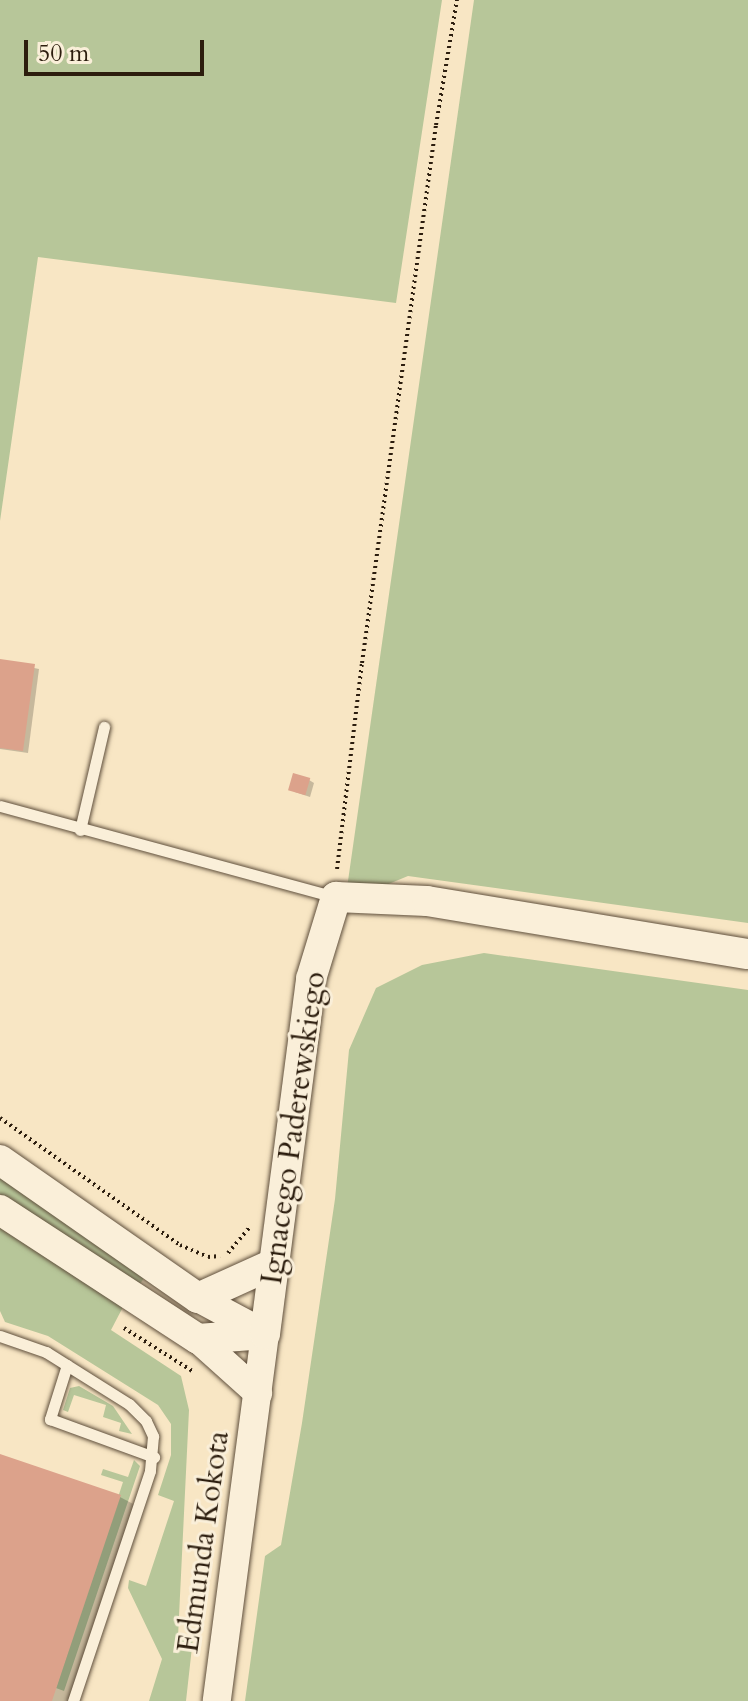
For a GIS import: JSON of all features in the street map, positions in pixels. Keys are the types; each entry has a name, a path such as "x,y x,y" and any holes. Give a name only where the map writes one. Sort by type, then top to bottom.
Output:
{"main road":[{"path":"336,897 427,901 748,954"},
{"name":"Ignacego Paderewskiego","path":"265,1334 311,979 336,897"},
{"path":"0,1160 198,1298 275,1263"},
{"path":"0,1210 198,1339 265,1334"}],"street":[{"path":"198,1298 265,1334"},
{"name":"Ignacego Paderewskiego","path":"258,1393 265,1334"},
{"path":"198,1339 258,1393"},
{"name":"Edmunda Kokota","path":"217,1701 258,1393"}],"lane":[{"path":"80,830 104,727"},
{"path":"0,806 336,897"},
{"path":"0,1336 46,1352 67,1365 140,1413 153,1436 154,1457 73,1701"},
{"path":"67,1365 50,1419 154,1457"}],"path":[{"path":"336,897 362,663 436,125 457,0"},
{"path":"0,1118 180,1245 208,1257 217,1258 239,1244 252,1220"},
{"path":"124,1328 200,1377"}],"green space":[{"path":"0,0 442,0 396,303 38,257 0,521"},
{"path":"474,0 748,0 748,923 408,876 345,902"},
{"path":"484,953 748,990 748,1701 245,1701 265,1556 281,1545 302,1423 335,1199 349,1050 376,988 422,965"},
{"path":"0,1176 144,1278 140,1284 0,1194"},
{"path":"0,1228 123,1307 111,1330 181,1376 189,1410 178,1637 193,1638 186,1701 149,1701 162,1659 128,1588 129,1580 146,1586 174,1501 158,1495 171,1455 171,1424 158,1405 48,1336 5,1322 0,1311"},
{"path":"79,1386 113,1406 132,1434 119,1431 121,1423 103,1417 106,1405 74,1395 68,1412 63,1410 70,1388"},
{"path":"134,1460 140,1466 64,1691 56,1688 123,1482 101,1475 103,1469 128,1477"}],"building":[{"path":"0,659 35,664 23,751 0,748"},
{"path":"293,773 310,778 305,795 288,790"},
{"path":"0,1454 121,1495 52,1701 0,1701"}]}
